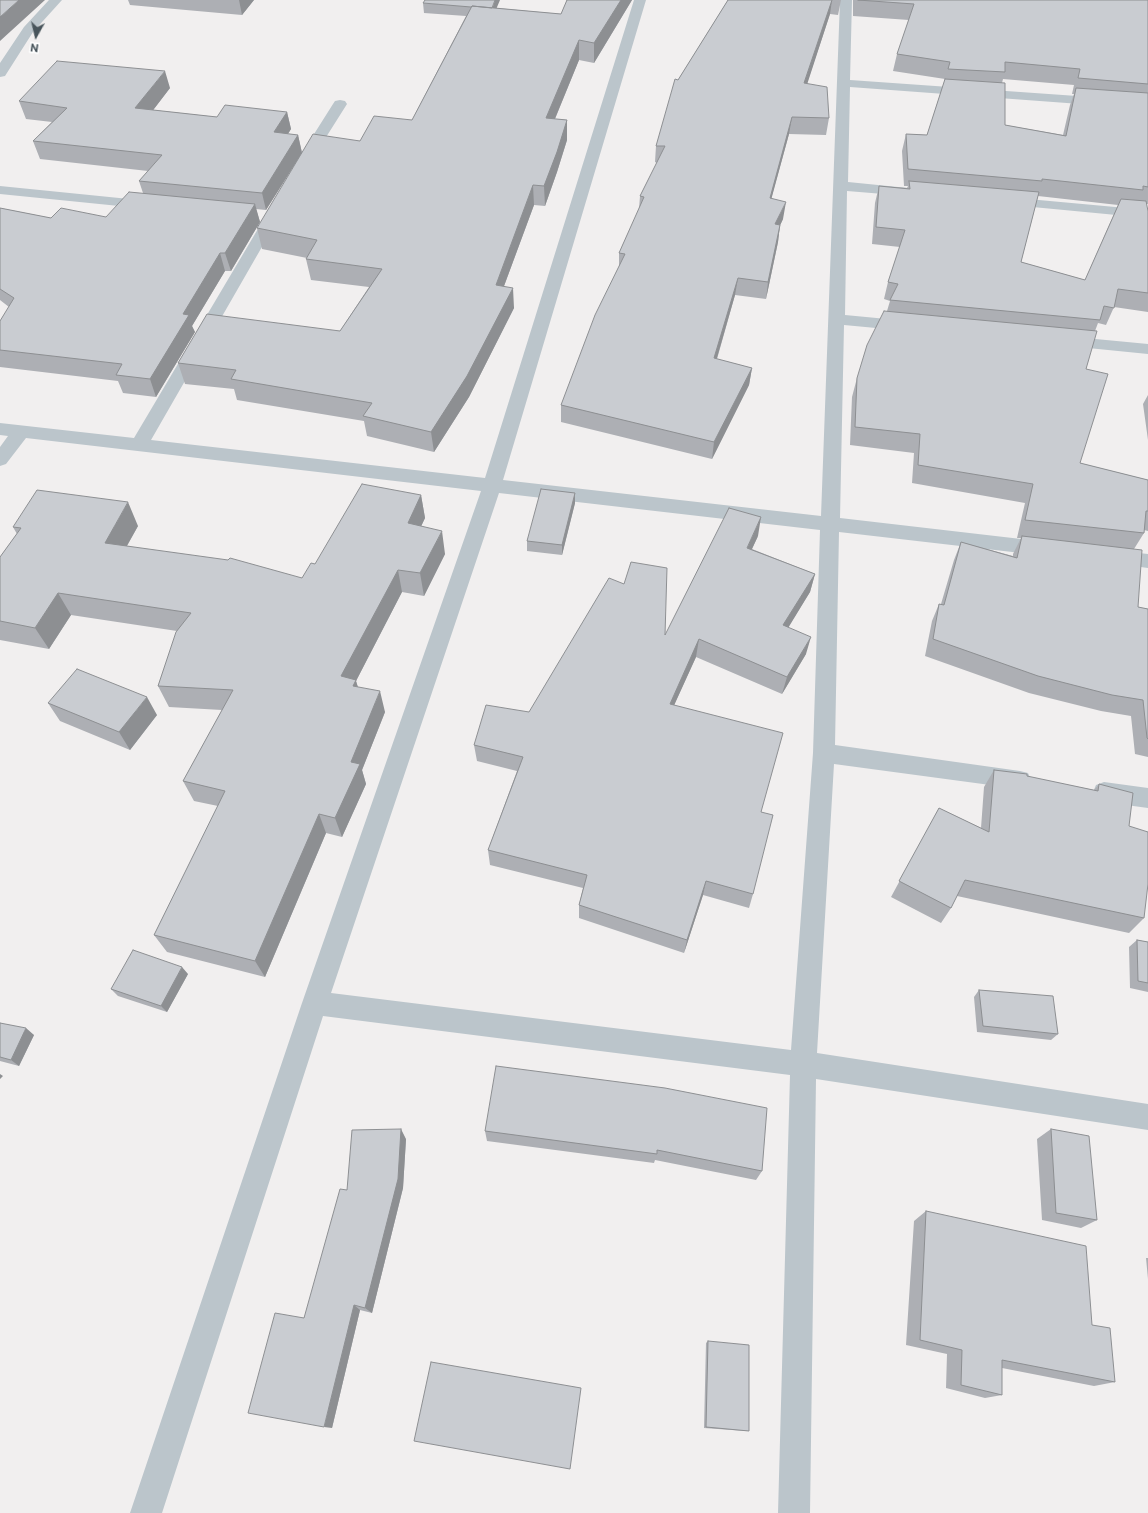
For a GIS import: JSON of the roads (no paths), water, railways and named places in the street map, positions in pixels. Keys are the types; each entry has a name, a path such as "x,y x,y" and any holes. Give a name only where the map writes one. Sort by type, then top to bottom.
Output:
{"street":[{"path":"0,73 28,30 56,0"},
{"path":"146,1513 316,1003 492,485 640,0"},
{"path":"794,1513 803,1064 824,753 846,0"},
{"path":"843,83 1148,105"},
{"path":"298,171 340,104"},
{"path":"840,186 919,193"},
{"path":"0,190 163,206"},
{"path":"139,445 264,216 283,197"},
{"path":"990,200 1148,214"},
{"path":"836,319 922,327"},
{"path":"1046,339 1148,349"},
{"path":"0,429 1063,551"},
{"path":"0,460 21,432"},
{"path":"1094,554 1148,561"},
{"path":"824,753 1038,783"},
{"path":"1085,789 1148,798"},
{"path":"316,1003 803,1064 1148,1117"}]}
